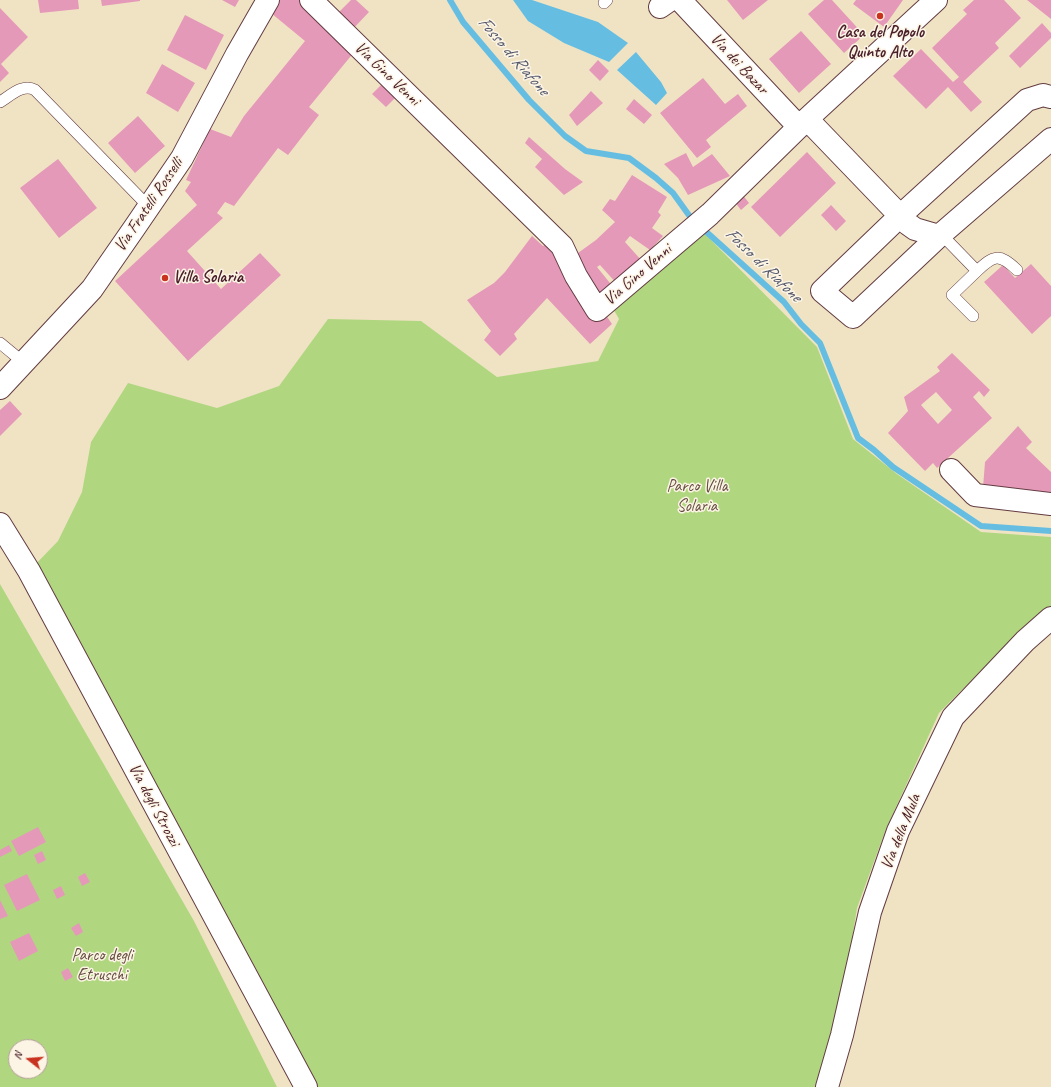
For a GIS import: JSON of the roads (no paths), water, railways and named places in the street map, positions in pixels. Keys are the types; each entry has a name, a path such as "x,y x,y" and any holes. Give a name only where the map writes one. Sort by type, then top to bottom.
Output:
{"street":[{"name":"Via Fratelli Rosselli","path":"0,388 92,288 182,158 237,54 268,0"},
{"name":"Via Gino Venni","path":"312,0 562,246 576,276 597,310 710,214 803,123 936,0"},
{"name":"Via dei Bazar","path":"668,2 803,123 915,229 940,235"},
{"path":"1051,97 1043,95 1027,100 900,216 822,290 853,317 940,235 1051,139"},
{"path":"950,470 975,495 1051,504"},
{"name":"Via degli Strozzi","path":"0,524 32,578 306,1087"},
{"name":"Via della Mula","path":"827,1087 842,1035 870,912 898,831 952,717 1025,641 1051,618"}],"lane":[{"path":"0,102 22,88 30,87 35,90 148,206"},
{"path":"940,235 977,271"},
{"path":"973,316 952,295 988,260 994,258 1007,260 1017,270"},
{"path":"0,343 23,362"}],"water":[{"path":"513,0 532,0 598,22 628,43 609,62 564,43 528,21"},
{"path":"636,52 661,82 667,93 656,105 617,70"}],"waterway":[{"name":"Fosso di Riafone","path":"450,0 463,22 529,100 565,136 586,151 629,158 656,178 673,193 691,218 784,302 801,324 820,343 858,438 893,467 981,526 1051,531"}],"place":[{"name":"Casa del Popolo Quinto Alto","path":"880,16"},
{"name":"Villa Solaria","path":"165,278"}],"park label":[{"name":"Parco Villa Solaria","path":"697,497"},
{"name":"Parco degli Etruschi","path":"102,966"}]}
